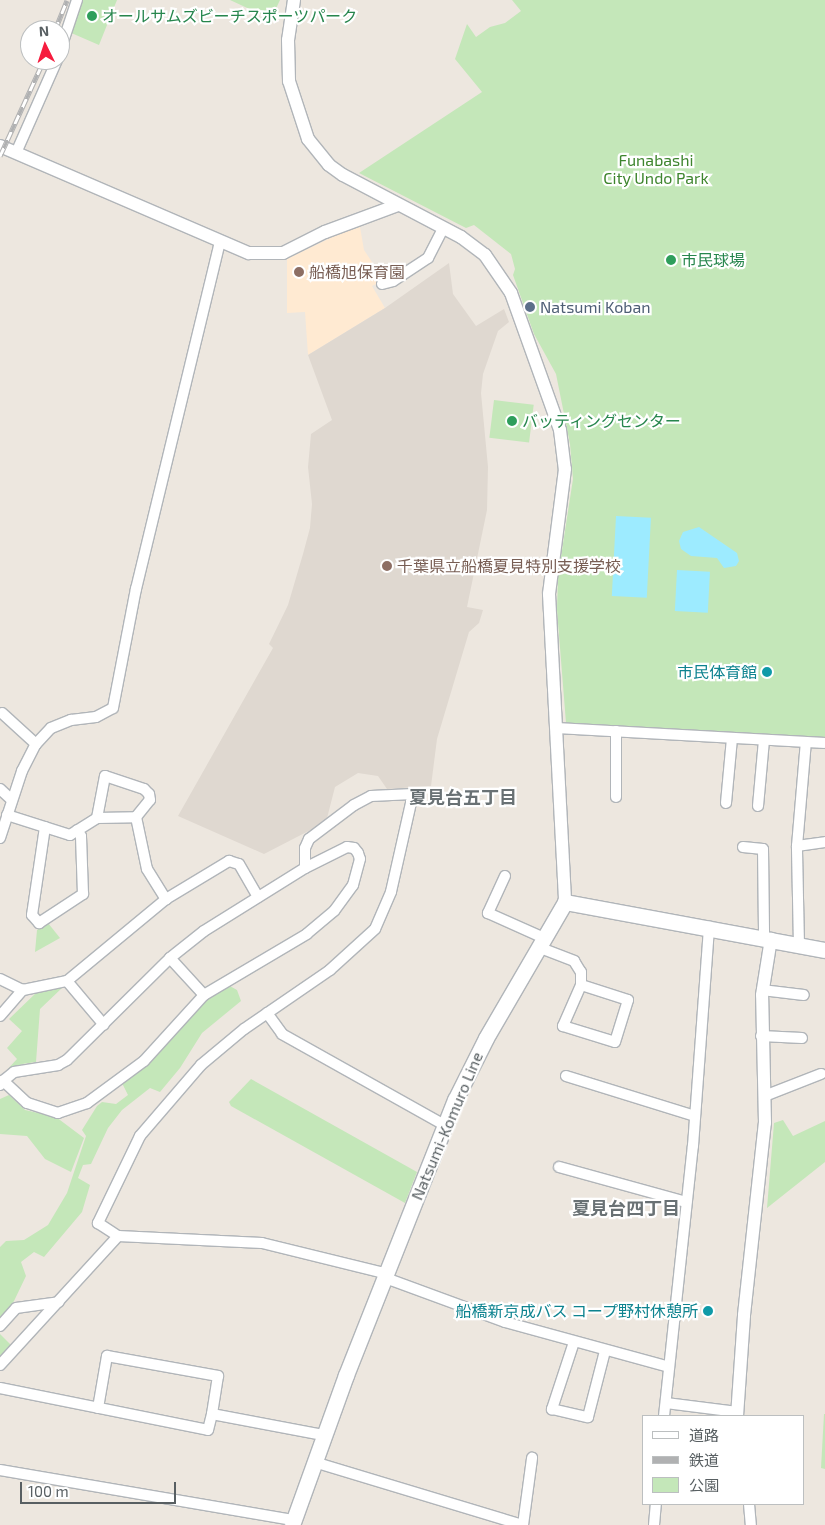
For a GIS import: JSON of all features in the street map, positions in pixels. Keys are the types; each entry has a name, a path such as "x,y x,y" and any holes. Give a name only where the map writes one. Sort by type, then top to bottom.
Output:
{"main road":[{"path":"565,902 709,927 825,950"},
{"name":"Natsumi-Komuro Line","path":"293,1523 323,1435 444,1125 472,1064 565,902"}],"street":[{"path":"70,23 78,0"},
{"path":"294,0 288,40 289,81 308,139 329,165 398,205 444,228 486,255 499,272 522,322 560,430 565,469 549,594 565,902"},
{"path":"16,153 53,70"},
{"path":"0,146 249,254 283,253 325,232 398,205"},
{"path":"382,284 393,281 428,258 444,228"},
{"path":"0,838 22,770 36,744 51,728 71,720 96,716 113,708 136,589 220,241"},
{"path":"2,713 36,744"},
{"path":"557,728 616,730 825,744"},
{"path":"616,730 616,797"},
{"path":"726,803 732,738"},
{"path":"758,806 764,740"},
{"path":"799,945 797,846 806,742"},
{"path":"7,815 70,835 97,818 136,817 150,800 149,794 144,789 105,776 97,818"},
{"path":"0,789 12,800"},
{"path":"305,868 305,848 309,839 354,805 371,796 413,794 392,892 375,929 330,970 222,1045 140,1136 98,1223 118,1236 262,1243 385,1276 505,1322 669,1368"},
{"path":"136,817 147,869 166,899"},
{"path":"45,827 32,915 39,923 83,894 81,836 77,830"},
{"path":"797,846 825,842"},
{"path":"347,846 354,848 360,859 353,885 343,902 320,924 204,995 144,1061 106,1091 69,1111 58,1113 27,1103 2,1083 14,1072 58,1065 68,1060 170,958 204,931 305,868 347,846"},
{"path":"666,1403 737,1414 767,1095 762,1036 762,990 768,938 763,849 744,847"},
{"path":"0,1016 23,990 67,981 166,899 229,861 239,864 258,896"},
{"path":"505,876 488,913 574,962 581,972 581,985 563,1026 615,1042 628,1000 581,985"},
{"path":"664,1415 695,1116 709,927"},
{"path":"170,958 204,995"},
{"path":"0,979 23,990"},
{"path":"67,981 104,1024"},
{"path":"762,990 804,995"},
{"path":"268,1013 282,1034 444,1125"},
{"path":"762,1036 802,1038"},
{"path":"767,1095 821,1074"},
{"path":"566,1076 695,1116"},
{"path":"559,1167 686,1202"},
{"path":"0,1365 118,1236"},
{"path":"0,1326 16,1308 59,1302"},
{"path":"574,1342 552,1410 588,1418 605,1351"},
{"path":"0,1388 98,1408 208,1430 218,1376 107,1356 98,1408"},
{"path":"212,1414 323,1435"},
{"path":"314,1462 523,1525 532,1458"},
{"path":"0,1470 293,1523"},
{"path":"654,1525 656,1505"},
{"path":"749,1505 751,1525"}],"shaded area":[{"path":"360,227 364,250 384,280 372,286 385,308 308,355 305,312 287,313 287,259 341,233"},
{"name":"千葉県立船橋夏見特別支援学校","path":"449,263 453,294 476,326 504,309 509,322 498,331 483,374 481,393 488,467 487,510 467,607 483,610 479,623 469,632 437,739 431,786 387,789 378,776 358,773 335,787 326,822 264,854 178,816 273,648 269,644 288,605 303,554 310,528 312,504 308,467 311,434 332,420 308,355 385,308"}],"green space":[{"name":"オールサムズビーチスポーツパーク","path":"79,0 117,0 99,45 70,32"},
{"path":"230,0 280,0 271,19"},
{"name":"Funabashi City Undo Park","path":"512,0 825,0 825,739 566,723 557,610 558,576 573,479 570,444 556,374 534,334 513,275 515,269 511,254 474,225 466,228 359,173 482,92 455,59 467,24 476,37 490,27 505,23 521,11"},
{"name":"バッティングセンター","path":"494,400 534,405 529,443 489,438"},
{"path":"48,923 60,938 35,952 37,930"},
{"path":"228,985 237,990 241,1001 202,1033 180,1068 160,1092 150,1088 122,1110 108,1128 91,1164 83,1165 78,1178 90,1185 82,1212 44,1257 34,1252 21,1262 26,1276 14,1301 0,1320 0,1247 6,1241 24,1240 48,1225 67,1193 86,1136 82,1130 97,1106 102,1102 116,1104 128,1095 122,1083 202,1000"},
{"path":"63,987 40,1009 36,1062 22,1064 4,1073 17,1059 7,1048 22,1031 9,1019 37,992"},
{"path":"251,1079 417,1172 405,1203 231,1106 229,1102"},
{"path":"9,1095 25,1110 56,1117 84,1138 71,1172 45,1159 27,1136 0,1134 0,1099"},
{"path":"783,1120 793,1136 825,1121 825,1162 767,1208 774,1123"},
{"path":"0,1334 12,1346 0,1358"},
{"path":"825,1414 825,1469 821,1468"}],"water":[{"path":"616,516 651,518 647,598 612,596"},
{"path":"699,527 737,553 739,561 736,566 724,568 717,558 691,556 681,549 679,541 683,532"},
{"path":"677,570 710,572 708,613 675,611"}],"railway":[{"path":"59,20 67,0"},
{"path":"0,156 39,70"}],"place":[{"name":"オールサムズビーチスポーツパーク","path":"92,16"},
{"name":"市民球場","path":"671,260"},
{"name":"船橋旭保育園","path":"299,272"},
{"name":"Natsumi Koban","path":"530,307"},
{"name":"バッティングセンター","path":"512,421"},
{"name":"千葉県立船橋夏見特別支援学校","path":"387,566"},
{"name":"市民体育館","path":"767,672"},
{"name":"船橋新京成バス コープ野村休憩所","path":"708,1311"}],"district":[{"name":"夏見台五丁目","path":"463,797"},
{"name":"夏見台四丁目","path":"626,1208"}]}
